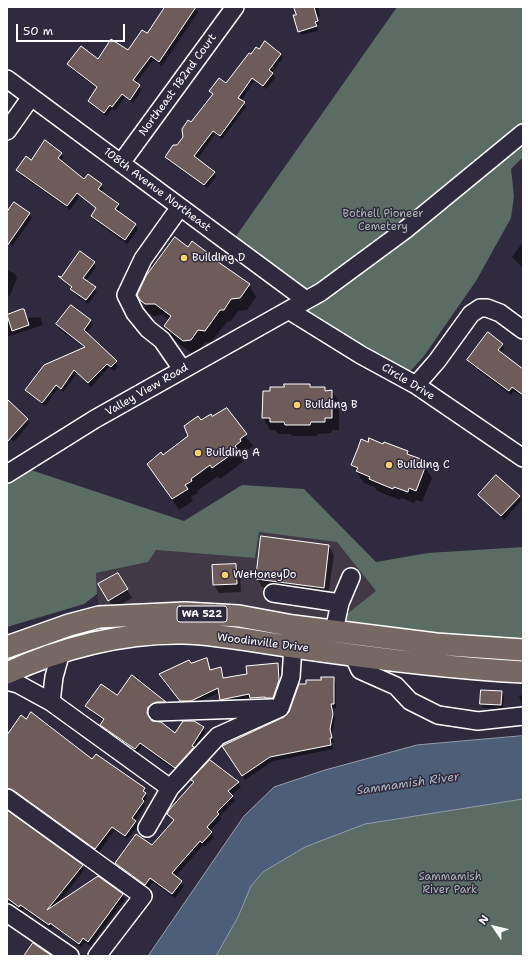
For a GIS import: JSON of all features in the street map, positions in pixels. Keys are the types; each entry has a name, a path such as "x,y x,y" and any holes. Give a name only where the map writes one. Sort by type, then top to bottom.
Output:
{"main road":[{"name":"Woodinville Drive","path":"11,644 69,624 99,617 164,613 239,616 334,631 436,644 523,650"},
{"name":"Woodinville Drive","path":"7,673 61,652 96,642 122,638 183,633 397,661 523,672"}],"street":[{"name":"Northeast 182nd Court","path":"121,163 235,7"},
{"name":"108th Avenue Northeast","path":"7,79 306,300"},
{"path":"7,131 31,97"},
{"name":"Valley View Road","path":"7,474 96,419 290,311 321,292 405,230 523,133"},
{"path":"180,207 143,259 126,295 135,313 148,329 162,340 182,370"},
{"path":"416,385 471,314 480,308 487,308 500,313 523,330"},
{"name":"Circle Drive","path":"290,311 361,355 416,385 523,458"},
{"path":"334,631 340,602 351,577"},
{"path":"273,593 340,602"},
{"path":"147,828 170,788 218,736 280,708 291,677 293,647"},
{"path":"51,702 61,652"},
{"path":"353,655 360,670 396,686 410,701 438,715 478,721 523,716"},
{"path":"7,681 18,684 51,702 170,788"},
{"path":"157,712 280,708"},
{"path":"7,798 143,896 97,956"},
{"path":"10,920 70,956"}],"shaded area":[{"path":"259,532 337,542 377,592 327,630 99,617 96,573 148,562 156,550 255,558"}],"green space":[{"name":"Bothell Pioneer Cemetery","path":"397,7 523,7 523,157 511,169 514,196 511,218 476,281 424,356 404,378 310,323 306,300 234,239"},
{"path":"19,466 184,521 242,485 304,489 376,562 428,553 523,547 523,650 327,630 376,591 337,542 259,532 255,558 156,550 148,562 96,573 97,594 84,604 7,627 7,475"},
{"name":"Sammamish River Park","path":"523,799 523,956 216,956 238,917 251,886 263,872 305,847 365,824"}],"water":[{"name":"Sammamish River","path":"523,736 523,799 365,824 305,847 263,872 251,886 238,917 216,956 148,956 244,816 274,787 325,770 417,745"}],"building":[{"path":"165,7 196,7 159,62 151,56 133,80 140,85 130,100 122,94 112,107 110,105 104,113 88,101 97,87 67,64 81,46 98,59 111,39 128,50 142,30 147,33"},
{"path":"294,7 314,7 318,21 315,22 317,26 298,32 293,15 296,15"},
{"path":"265,41 281,54 269,70 273,73 263,86 252,78 238,98 245,102 220,136 213,131 194,156 215,172 204,185 165,157 173,145 177,145 183,137 182,129 188,120 191,122 213,94 209,91 219,78 226,83 249,53 251,54 256,47 259,49"},
{"path":"45,140 62,153 58,158 84,179 88,174 102,184 98,189 119,204 115,209 136,224 125,240 91,216 96,208 77,193 67,206 16,170 26,156 31,160"},
{"path":"14,202 30,213 7,246 7,212"},
{"path":"175,237 188,247 192,241 212,256 211,257 250,284 240,298 231,299 224,310 220,310 205,331 198,330 191,340 183,341 164,326 171,316 155,304 145,304 137,295 146,276"},
{"path":"80,251 95,262 83,278 96,287 86,300 70,289 72,287 58,276 61,277"},
{"path":"71,305 91,320 84,330 117,361 111,367 107,364 88,383 74,370 61,389 56,385 42,403 25,390 44,365 85,347 56,324"},
{"path":"24,309 29,325 12,331 7,315"},
{"path":"488,332 503,344 498,350 523,369 523,395 512,387 509,391 467,360"},
{"name":"Building B","path":"284,384 310,384 310,387 325,387 325,391 332,390 332,418 325,418 325,422 311,422 310,425 285,425 284,422 270,422 270,418 262,418 263,391 270,391 270,387 284,387"},
{"path":"7,399 28,419 7,442"},
{"name":"Building A","path":"227,408 247,434 240,439 241,441 235,446 237,449 229,456 212,468 210,465 191,479 192,481 185,485 188,489 172,499 147,464 161,452 163,455 188,436 184,426 198,416 201,420 211,414 212,416"},
{"name":"Building C","path":"369,438 383,444 384,442 408,451 407,454 421,459 419,463 426,465 416,491 409,488 408,492 394,487 393,489 369,479 370,477 356,471 358,468 351,465 361,439 368,442"},
{"path":"496,475 520,496 501,516 478,495"},
{"path":"261,536 329,545 324,588 256,579"},
{"name":"WeHoneyDo","path":"236,564 237,584 213,585 212,565"},
{"path":"118,573 128,589 108,601 98,584"},
{"path":"207,658 210,670 221,667 223,678 247,674 246,666 278,663 279,680 273,698 250,698 249,694 220,700 218,688 191,701 180,701 159,674 189,660 191,663"},
{"path":"132,675 166,702 156,702 148,707 147,713 152,721 161,722 175,733 183,721 194,721 204,727 192,746 194,747 175,768 140,743 135,749 126,743 100,725 104,719 85,706 101,684 117,695"},
{"path":"321,677 334,677 334,704 331,704 333,714 330,729 332,738 330,738 331,745 270,757 242,776 222,746 284,717 289,712 299,684 306,684 306,680 321,680"},
{"path":"481,690 502,691 501,705 480,704"},
{"path":"31,712 92,759 96,754 145,788 143,791 146,793 142,799 144,801 132,818 136,821 125,836 112,827 95,849 13,790 7,788 7,735 21,715 26,719"},
{"path":"210,760 239,782 228,791 233,796 217,812 219,814 207,827 212,832 202,843 200,841 172,873 182,881 172,894 150,878 145,885 115,863 136,834 152,845 174,820 167,814 169,810 194,782 191,780"},
{"path":"7,810 83,865 47,910 98,876 123,894 88,942 83,938 79,944 50,923 49,925 22,906 20,905 19,907 7,898"},
{"path":"33,943 52,956 24,956"}],"place":[{"name":"Building D","path":"184,258"},
{"name":"Building B","path":"297,405"},
{"name":"Building A","path":"198,453"},
{"name":"Building C","path":"389,465"},
{"name":"WeHoneyDo","path":"225,575"}]}
